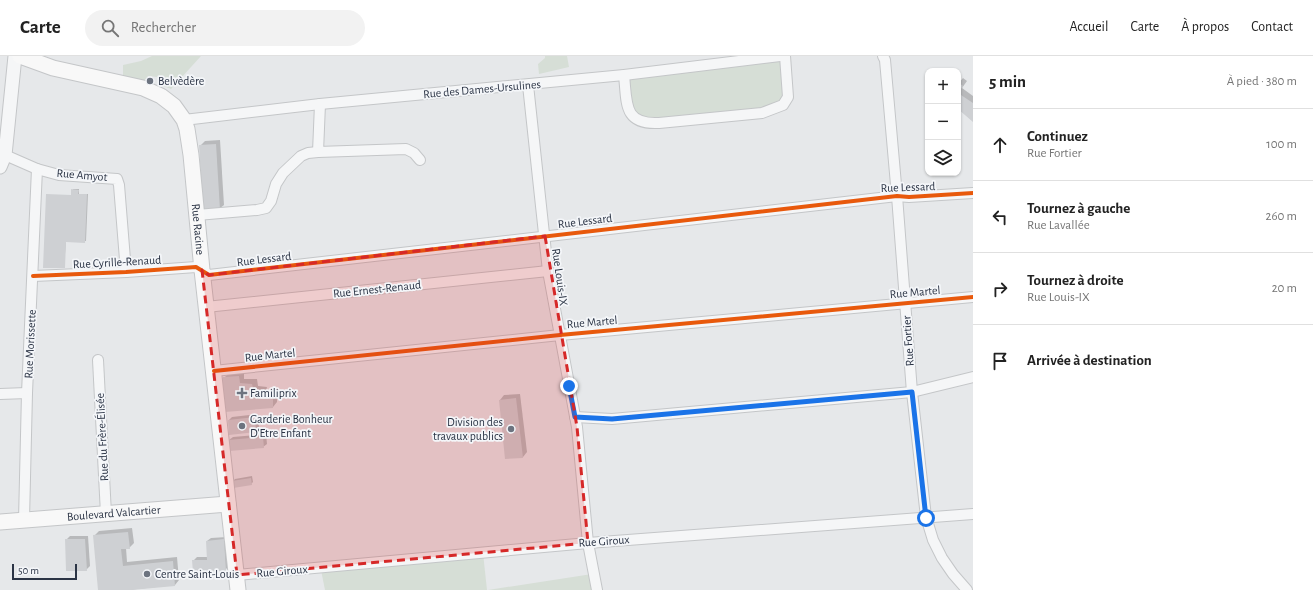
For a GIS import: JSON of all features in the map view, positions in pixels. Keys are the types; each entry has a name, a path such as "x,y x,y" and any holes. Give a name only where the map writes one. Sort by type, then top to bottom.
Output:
{"main road":[{"name":"Rue Racine","path":"20,56 53,68 143,88 161,96 174,106 184,120 191,155 202,270 237,583"},
{"name":"Boulevard Valcartier","path":"0,522 228,504"}],"street":[{"path":"0,167 5,155 15,56"},
{"name":"Rue des Dames-Ursulines","path":"184,120 320,104 624,75 780,56"},
{"path":"624,75 628,108 632,116 638,121 659,123 762,113 783,105 788,97 785,56"},
{"name":"Rue Fortier","path":"883,56 885,60 897,196 912,392 926,518 933,540 942,558 967,590"},
{"name":"Rue Louis-IX","path":"528,85 548,271 577,427 588,543 597,590"},
{"path":"318,152 320,104"},
{"path":"197,215 266,208 271,201 276,184 283,173 300,156 308,153 406,149 414,153 420,160"},
{"name":"Rue Amyot","path":"5,155 37,169 59,175 117,179 119,185 126,272"},
{"name":"Rue Morissette","path":"24,520 27,393 37,169"},
{"name":"Rue Lessard","path":"202,270 209,275 897,196 909,197 973,193"},
{"name":"Rue Cyrille-Renaud","path":"33,276 196,267 202,270"},
{"name":"Rue Ernest-Renaud","path":"206,307 548,271"},
{"name":"Rue Martel","path":"214,371 560,335 973,297"},
{"name":"Rue du Frère-Élisée","path":"98,360 106,514"},
{"path":"575,417 612,419 912,392 973,377"},
{"path":"0,394 27,393"},
{"name":"Rue Giroux","path":"237,583 588,543 973,514"}],"highlighted area":[{"path":"545,236 577,427 588,543 237,575 202,270 209,275"}],"shaded area":[{"path":"152,56 201,56 171,89 161,85 157,77 148,76 144,81 123,78 123,65 141,61"},
{"path":"545,56 567,56 569,67 539,74 538,64 545,58"},
{"path":"785,56 783,105 659,123 632,116 624,75"},
{"path":"483,553 487,590 325,590 321,570"},
{"path":"592,574 594,590 488,590"}],"building":[{"path":"961,95 973,103 973,122 961,112"},
{"path":"216,144 220,210 203,211 199,145"},
{"path":"71,189 79,190 78,194 87,194 85,243 66,242 65,268 43,268 46,194 71,195"},
{"name":"Familiprix","path":"239,376 240,383 252,384 254,391 262,391 262,395 273,395 273,408 225,412 220,382 223,377"},
{"name":"Division des travaux publics","path":"516,398 523,458 505,459 499,400"},
{"name":"Garderie Bonheur D'Etre Enfant","path":"255,417 256,432 229,435 228,420"},
{"path":"263,437 264,448 229,451 228,440"},
{"path":"251,478 252,485 233,488 232,481"},
{"path":"128,532 130,549 121,549 123,566 173,561 175,586 131,590 98,590 93,535"},
{"path":"65,539 85,539 87,571 66,571"},
{"path":"224,539 226,571 193,572 192,560 207,560 206,541"}],"cycle path":[{"path":"33,276 196,267 209,275 897,196 909,197 973,193"},
{"path":"214,371 560,335 973,297"}],"place":[{"name":"Belvèdère","path":"150,81"},
{"name":"Familiprix","path":"242,393"},
{"name":"Garderie Bonheur D'Etre Enfant","path":"242,426"},
{"name":"Division des travaux publics","path":"511,429"},
{"name":"Centre Saint-Louis","path":"147,574"}],"route":[{"path":"569,386 575,417 612,419 912,392 926,518"}]}
